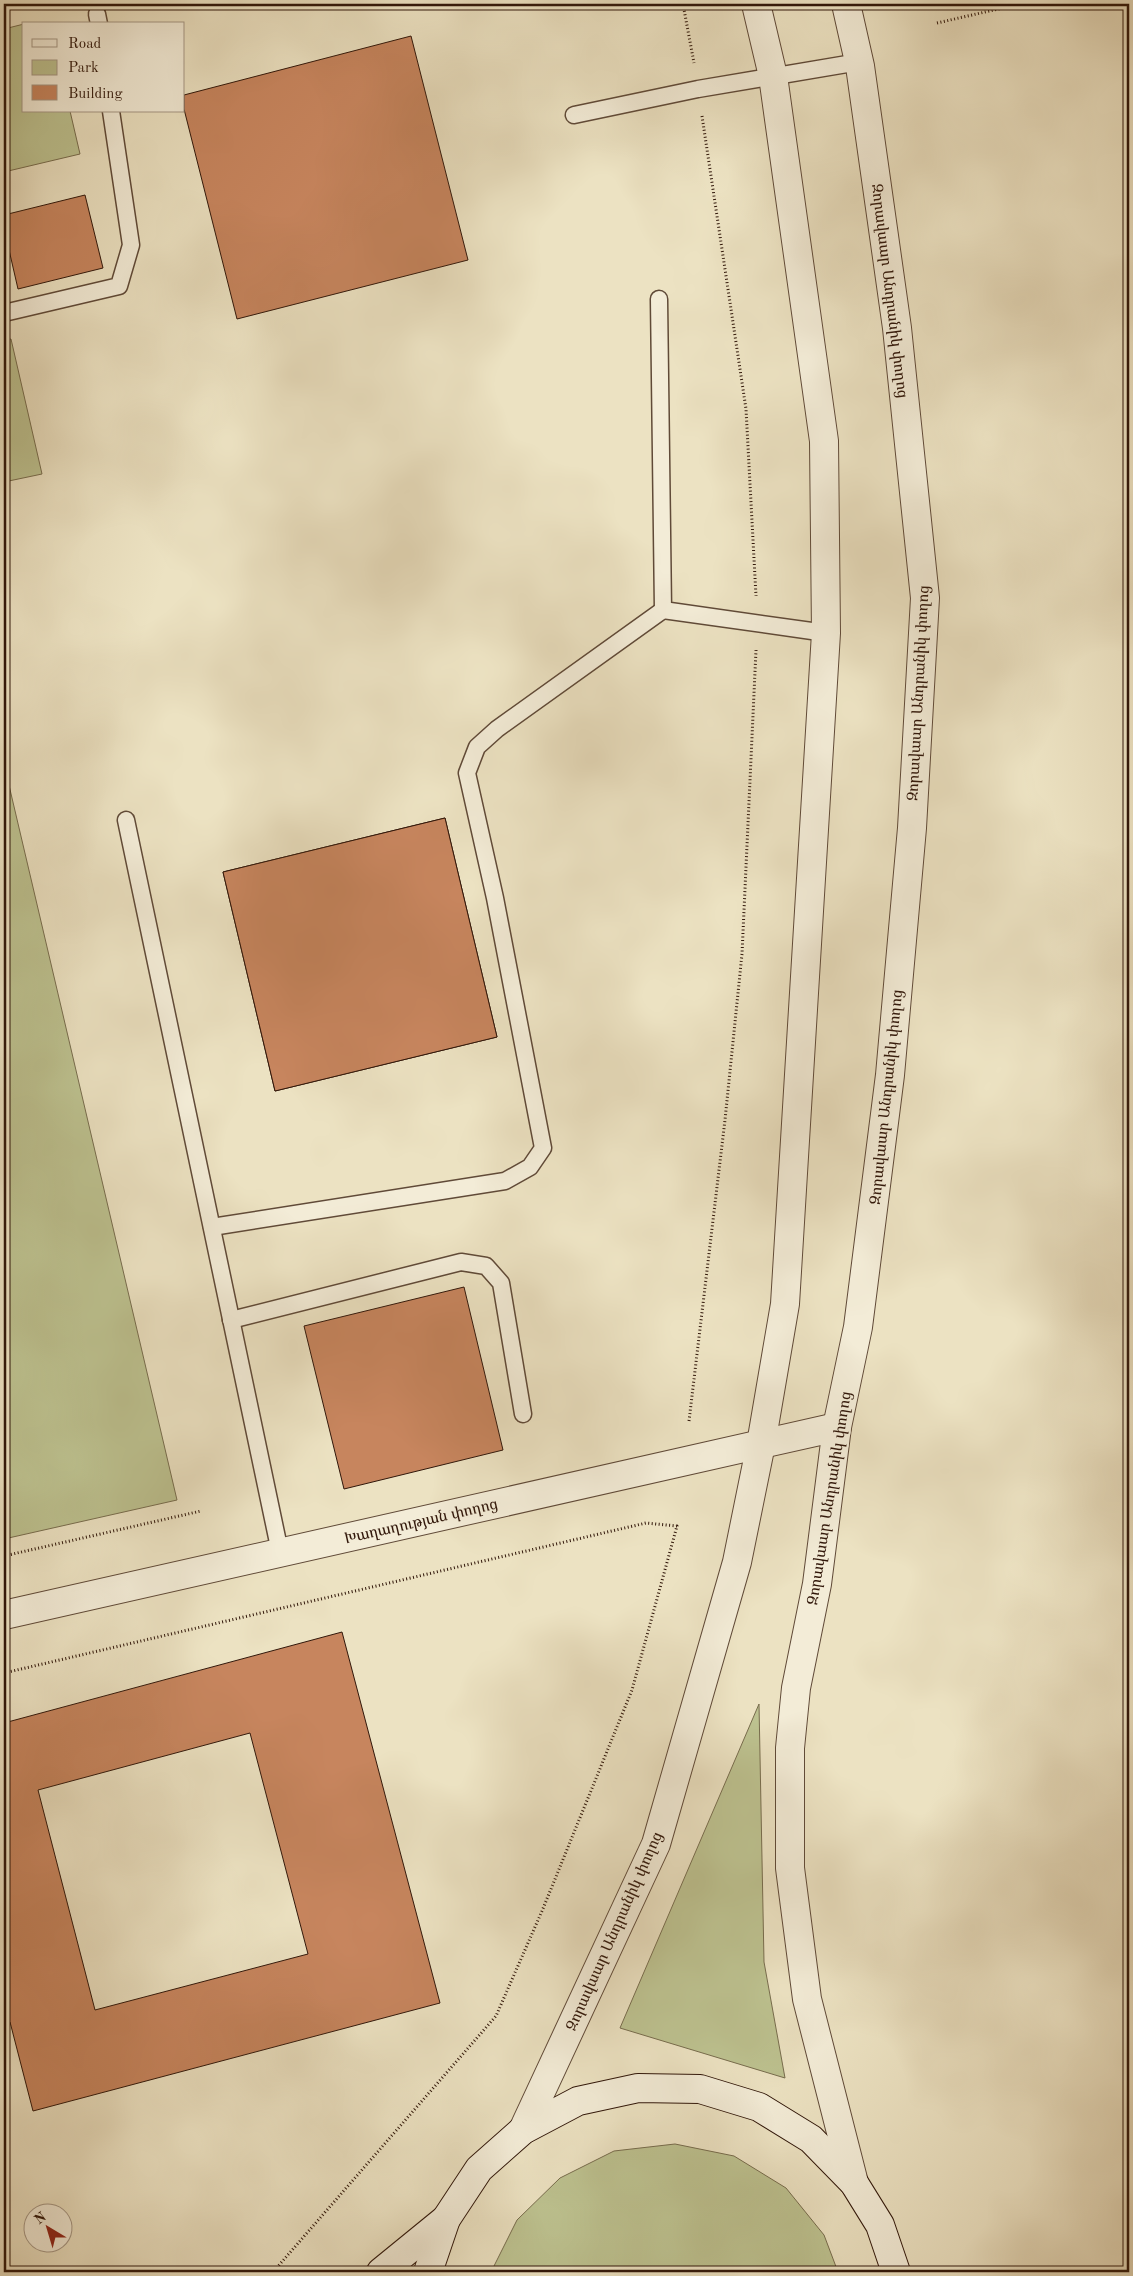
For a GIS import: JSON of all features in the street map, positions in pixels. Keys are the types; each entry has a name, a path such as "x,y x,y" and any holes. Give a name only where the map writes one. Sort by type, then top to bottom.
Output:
{"street":[{"name":"Զորավաար Անդրանիկ փողոց","path":"523,2130 656,1844 737,1562 761,1444 784,1304 826,633 824,441 773,76 756,4"},
{"name":"Զորավաար Անդրանիկ փողոց","path":"846,4 859,62 897,328 925,598 912,828 890,1076 858,1328 837,1427 817,1584 796,1688 790,1748 790,1868 807,1998 854,2182"},
{"name":"Խաղաղության փողոց","path":"4,1615 212,1570 280,1552 837,1427"},
{"path":"428,2272 446,2218 479,2169 523,2130 578,2101 638,2088 700,2090 759,2107 811,2139 854,2182 880,2225 896,2272"},
{"path":"381,2272 446,2218"}],"lane":[{"path":"574,115 698,89 859,62"},
{"path":"4,312 120,286 131,245 112,112"},
{"path":"659,299 663,610"},
{"path":"212,1228 505,1181 530,1167 543,1148 495,898 467,773 477,747 497,729 663,610 826,633"},
{"path":"126,820 280,1552"},
{"path":"231,1320 462,1262 486,1266 500,1283 523,1414"}],"path":[{"path":"684,4 746,409 758,623 754,672 742,954 725,1120 689,1421"},
{"path":"937,23 1020,4"},
{"path":"4,1556 201,1511"},
{"path":"4,1673 646,1524 677,1526 632,1690 542,1911 496,2016 273,2272"}],"green space":[{"path":"22,24 22,112 70,112 80,154 4,172 4,29"},
{"path":"11,339 42,474 4,482 4,340"},
{"path":"4,764 177,1500 4,1539"},
{"path":"759,1704 764,1962 785,2078 620,2028"},
{"path":"675,2144 734,2156 786,2188 824,2235 838,2272 491,2272 517,2220 560,2178 614,2151"}],"building":[{"path":"411,36 468,260 237,319 185,112 185,95"},
{"path":"85,195 103,268 18,289 4,228 4,215"},
{"path":"445,818 497,1037 275,1091 223,872","holes":["409,879 439,1001 326,1029 296,907"]},
{"path":"445,818 497,1037 275,1091 223,872"},
{"path":"464,1287 503,1450 344,1489 304,1326"},
{"path":"342,1632 440,2003 33,2111 10,2022 4,2024 4,1723","holes":["250,1733 308,1954 95,2010 38,1790"]}]}
